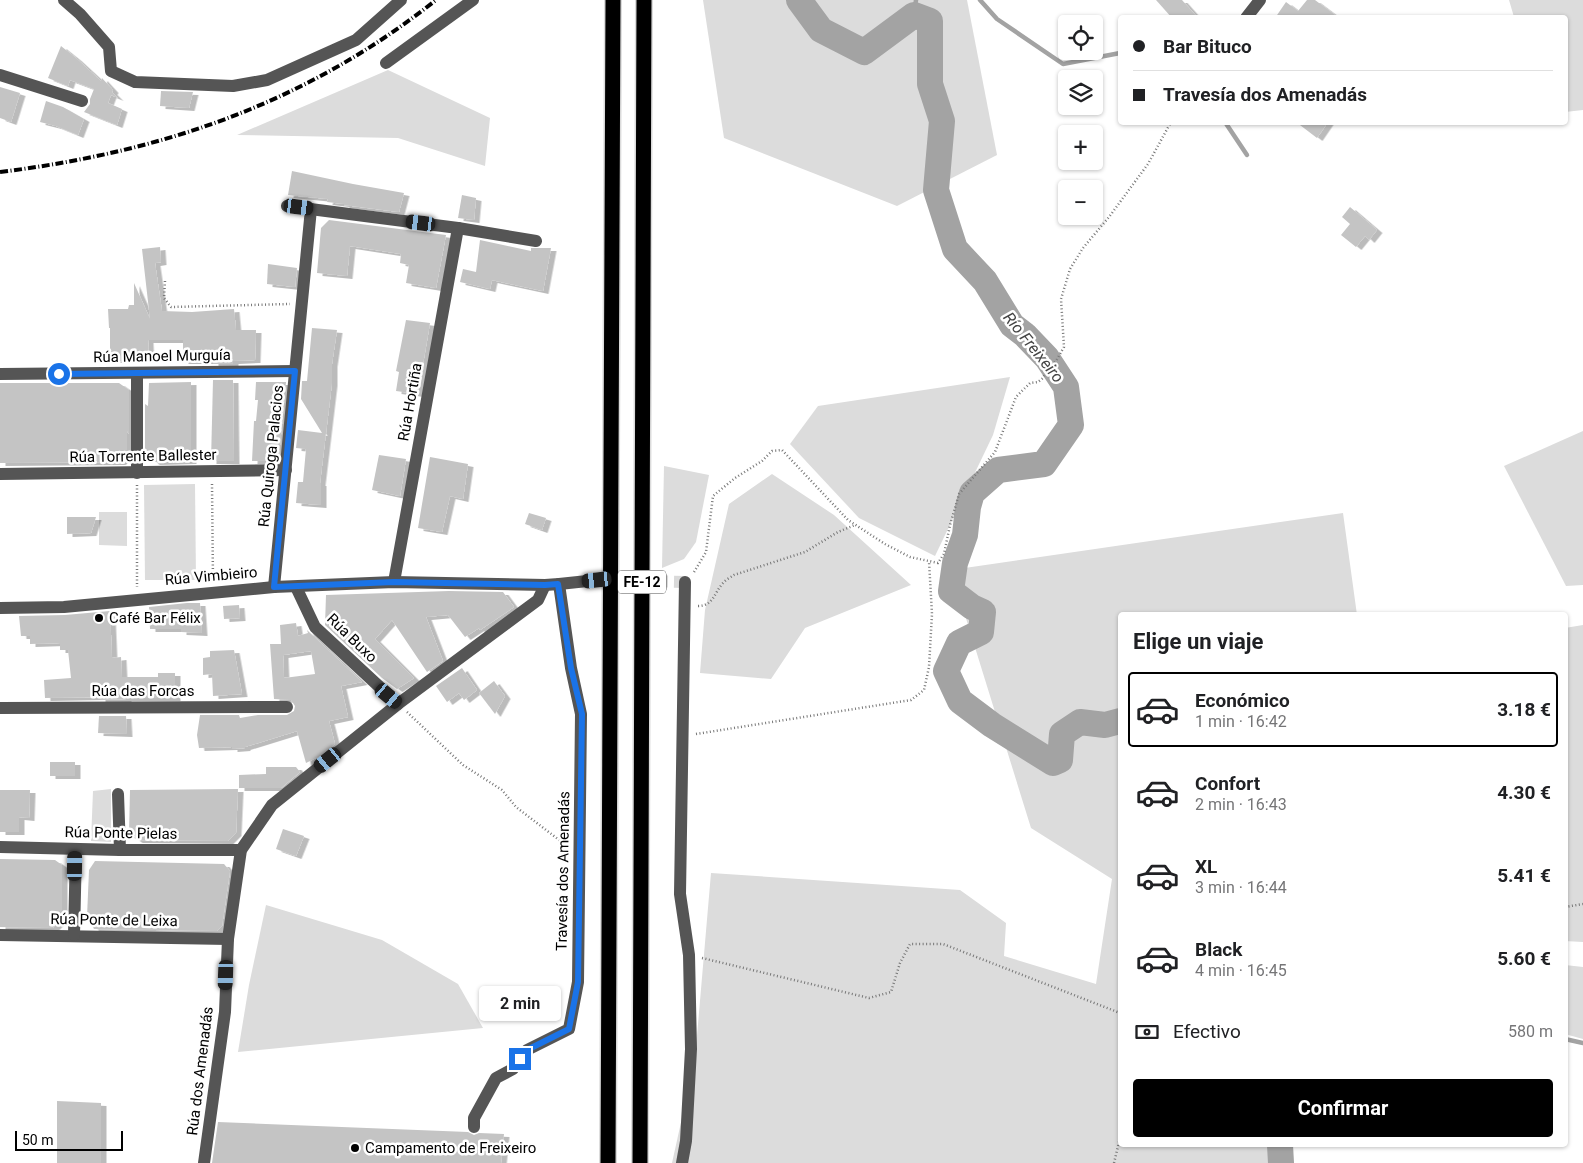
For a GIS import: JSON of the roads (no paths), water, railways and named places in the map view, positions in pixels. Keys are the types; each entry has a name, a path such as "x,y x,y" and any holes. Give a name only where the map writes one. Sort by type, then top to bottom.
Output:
{"highway":[{"name":"FE-12","path":"608,1163 613,0"},
{"name":"FE-12","path":"640,1163 644,0"},
{"path":"641,1059 645,1163"}],"street":[{"path":"64,0 80,14 109,48 111,71 135,82 233,86 267,80 356,40 401,0"},
{"path":"386,63 474,0"},
{"path":"1248,15 1260,0"},
{"path":"0,75 82,101"},
{"path":"287,206 458,228 536,241"},
{"name":"Rúa Quiroga Palacios","path":"274,587 311,209"},
{"name":"Rúa Hortiña","path":"394,582 458,228"},
{"name":"Rúa Manoel Murguía","path":"0,374 295,371"},
{"path":"137,373 137,473"},
{"name":"Rúa Torrente Ballester","path":"0,474 286,470"},
{"path":"545,585 597,580"},
{"name":"Rúa Vimbieiro","path":"0,608 64,607 296,586 394,582 545,585"},
{"path":"682,1163 686,1141 691,1049 689,955 680,894 685,582"},
{"name":"Travesía dos Amenadás","path":"474,1128 474,1118 496,1078 513,1068 527,1050 569,1029 578,982 582,714 571,668 558,584"},
{"name":"Rúa dos Amenadás","path":"204,1163 225,1012 228,939 241,850 272,805 398,704 538,600 545,585"},
{"name":"Rúa Buxo","path":"296,586 315,627 398,704"},
{"name":"Rúa das Forcas","path":"0,708 287,707"},
{"path":"118,794 120,850"},
{"name":"Rúa Ponte Pielas","path":"0,847 120,850 241,850"},
{"path":"74,936 76,849"},
{"name":"Rúa Ponte de Leixa","path":"0,935 228,939"}],"waterway":[{"name":"Río Freixeiro","path":"799,0 821,30 864,52 914,15 930,21 930,84 942,121 936,190 955,249 985,281 1012,325 1025,335 1047,358 1066,387 1071,425 1044,464 998,470 972,493 968,507 965,535 955,563 951,591 972,607 983,612 981,632 959,643 946,671 960,701 992,725 1053,763 1060,760 1062,734 1080,722 1105,725 1118,722"},
{"path":"914,15 916,0"},
{"path":"980,0 997,19 1063,64 1118,53"},
{"path":"1227,125 1247,155"},
{"path":"1568,1040 1583,1043"},
{"name":"Río Freixeiro","path":"1280,1147 1281,1163"}],"tunnel":[{"path":"602,580 685,582"}],"railway":[{"path":"0,172 60,163 119,151 175,136 230,117 284,94 336,68 387,36 436,0"}],"place":[{"name":"Café Bar Félix","path":"99,618"},
{"name":"Campamento de Freixeiro","path":"355,1148"}]}
